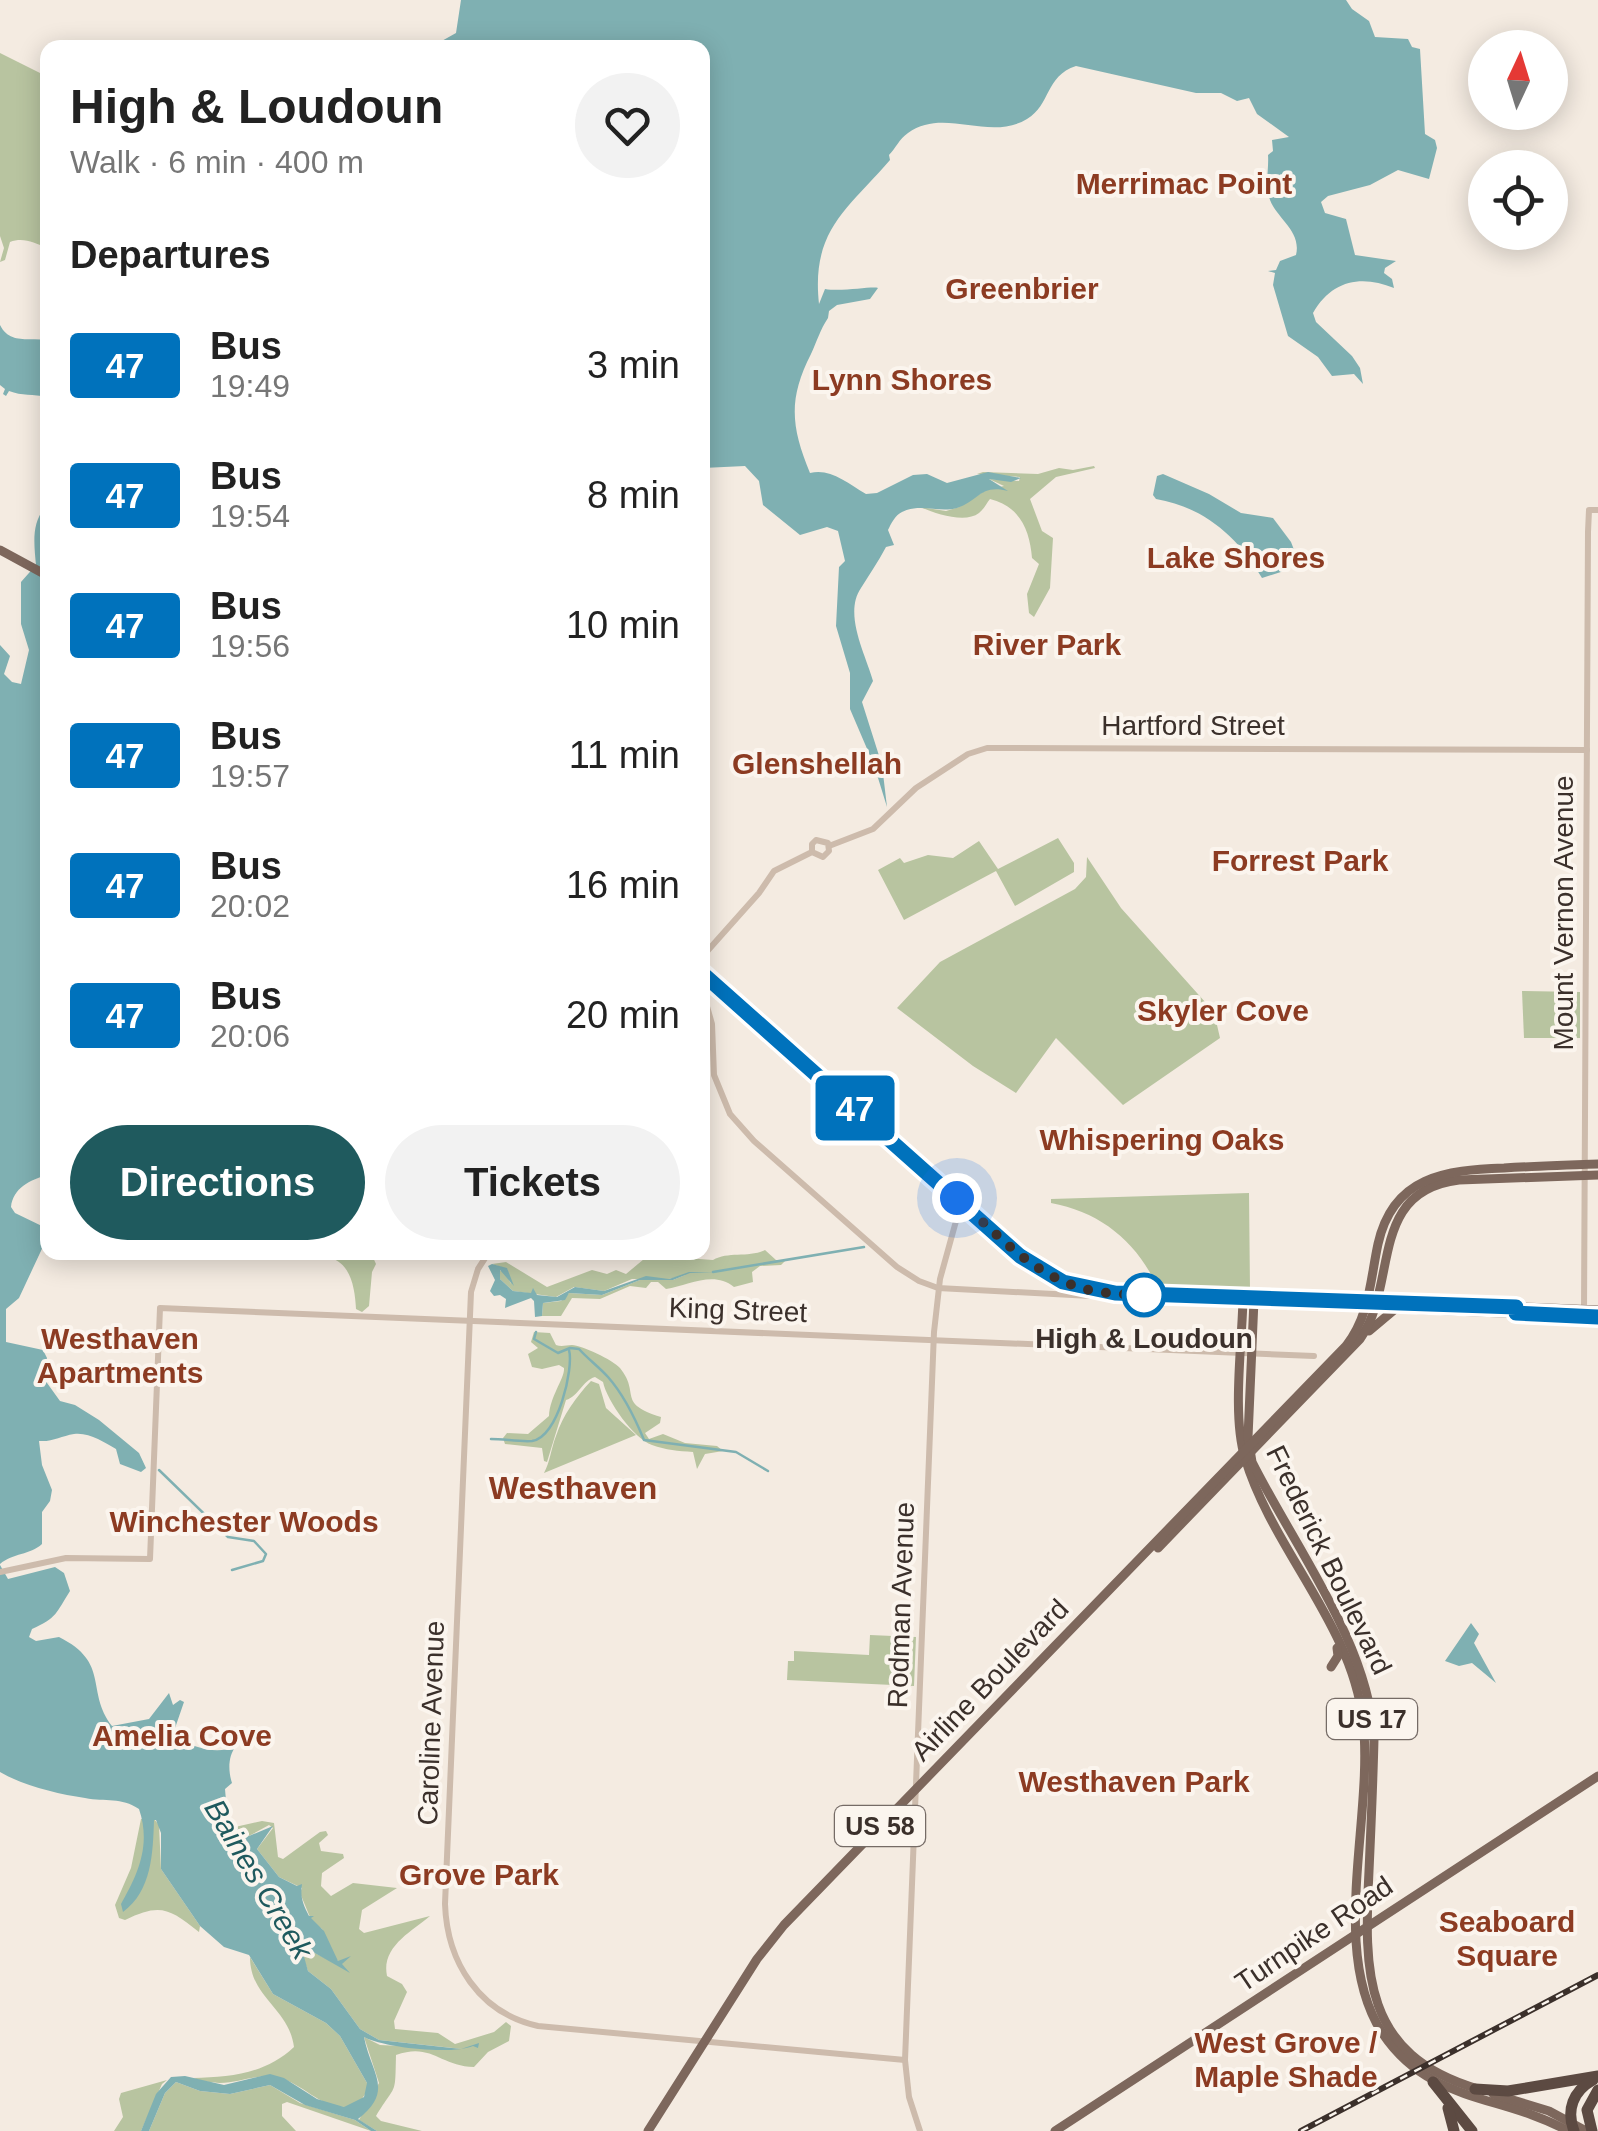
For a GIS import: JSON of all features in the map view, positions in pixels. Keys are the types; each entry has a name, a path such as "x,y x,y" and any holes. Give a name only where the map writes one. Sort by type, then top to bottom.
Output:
{"highway":[{"path":"1475,2088 1517,2090 1598,2077"},
{"path":"1571,2128 1575,2096 1598,2077"},
{"path":"1433,2082 1451,2114 1454,2131"},
{"path":"1589,2131 1586,2110 1598,2090"},
{"path":"1442,2096 1472,2131"}],"main road":[{"path":"0,552 40,574"},
{"path":"710,980 1020,1256 1063,1282 1104,1292 1249,1299 1260,1303 1598,1314"},
{"name":"US 58","path":"1377,1276 1395,1223 1411,1202 1433,1187 1467,1179 1584,1170 1598,1164"},
{"name":"US 58","path":"1584,1170 1598,1175"},
{"path":"1339,1303 1360,1295 1377,1276 1385,1294 1399,1306"},
{"name":"Airline Boulevard","path":"651,2131 775,1936 1357,1337 1372,1305 1377,1276"},
{"name":"Frederick Boulevard","path":"1249,1299 1247,1452 1346,1638 1368,1690 1374,1738 1366,1959 1372,1989 1396,2036 1431,2068 1475,2088 1535,2106 1571,2128"},
{"path":"1339,1303 1358,1319 1357,1337"},
{"path":"1357,1337 1399,1306"},
{"name":"Frederick Boulevard","path":"1247,1353 1240,1428 1247,1452 1352,1675 1364,1725 1356,1933 1359,1976 1372,2014 1400,2056 1433,2082 1464,2095 1589,2131"},
{"path":"1327,1622 1339,1652 1331,1667"},
{"name":"Turnpike Road","path":"1055,2131 1598,1776"},
{"path":"1368,1898 1371,1905 1379,1908 1410,1898"}],"street":[{"name":"Mount Vernon Avenue","path":"1584,1313 1587,750 1593,510"},
{"name":"Hartford Street","path":"710,947 774,871 812,852 824,857 829,846 873,828 916,788 968,754 987,748 1587,750"},
{"name":"Hartford Street","path":"812,852 816,840 824,840 829,846"},
{"path":"710,1017 716,1085 736,1123 897,1267 938,1288 1091,1296 1104,1292"},
{"name":"Rodman Avenue","path":"920,2131 909,2097 905,2060 934,1340 938,1288 962,1202"},
{"name":"Caroline Avenue","path":"484,1260 472,1284 445,1904 453,1951 466,1976 497,2009 520,2021 570,2031 905,2060"},
{"path":"1044,1293 1063,1282"},
{"name":"King Street","path":"3,1571 66,1558 150,1559 160,1308 1314,1356"}],"green space":[{"path":"0,53 40,73 40,246 24,240 10,242 5,260 0,262 4,248 0,236"},
{"path":"1094,466 1056,477 1030,499 1042,531 1053,538 1050,588 1034,617 1029,613 1027,594 1039,564 1032,558 1022,521 1009,507 990,499 979,513 966,518 920,507 946,511 986,490 1004,486 989,479 1019,481 1020,477 977,474 983,472 1038,474"},
{"path":"1058,838 1074,863 1074,872 1015,906 996,871 904,920 878,870 900,858 904,863 928,855 953,858 979,841 998,869"},
{"path":"1087,857 1121,908 1214,1012 1220,1038 1123,1105 1056,1038 1016,1093 973,1066 897,1008 940,962 1075,889 1086,877"},
{"path":"1522,991 1580,992 1580,1038 1524,1038"},
{"path":"1249,1193 1250,1290 1157,1286 1138,1255 1114,1231 1085,1213 1051,1203 1051,1199"},
{"path":"765,1250 776,1260 786,1260 781,1265 760,1266 752,1272 753,1282 734,1287 709,1279 666,1289 651,1282 646,1288 630,1286 600,1299 572,1298 561,1316 542,1316 543,1303 561,1301 569,1293 602,1295 640,1280 673,1280 685,1275 632,1279 604,1291 574,1287 556,1297 513,1291 500,1279 499,1270 506,1273 511,1284 507,1269 492,1264 506,1262 547,1287 592,1270 626,1274 643,1260 713,1260"},
{"path":"374,1260 369,1306 362,1312 356,1309 347,1271 337,1261"},
{"path":"534,1332 550,1333 556,1345 582,1347 620,1368 634,1402 661,1417 660,1423 645,1433 649,1439 663,1434 685,1443 717,1446 723,1451 705,1454 697,1469 693,1452 662,1448 645,1441 622,1418 603,1382 595,1377 566,1400 547,1462 542,1448 505,1444 503,1438 507,1433 528,1434 549,1416 564,1372 559,1365 532,1367 528,1354 538,1348 531,1342"},
{"path":"591,1381 599,1384 606,1408 636,1435 544,1473 562,1421"},
{"path":"870,1635 916,1637 914,1686 787,1680 788,1661 794,1661 794,1651 869,1655"},
{"path":"141,1819 154,1819 159,1825 161,1869 200,1926 199,1932 164,1911 119,1918 115,1905 131,1868"},
{"path":"262,1821 274,1823 278,1857 283,1859 326,1831 328,1835 319,1843 321,1851 343,1854 344,1858 322,1873 321,1886 331,1896 353,1883 397,1888 362,1910 359,1929 364,1933 430,1916 399,1941 386,1966 387,1976 402,1984 407,1992 394,2021 395,2029 438,2033 455,2044 494,2032 506,2022 511,2026 509,2041 488,2052 474,2067 418,2051 396,2055 394,2088 376,2116 381,2121 422,2131 377,2131 359,2120 379,2083 364,2037 380,2045 462,2049 379,2040 360,2029 331,1989 308,1971 305,1952 345,1968 336,1959 322,1929 312,1922 300,1893 302,1888 279,1877 257,1849 273,1828 269,1825 249,1836 235,1827"},
{"path":"250,1957 273,1994 326,2023 340,2036 367,2083 366,2092 356,2104 345,2107 327,2103 279,2078 219,2083 193,2078 247,2072 271,2063 294,2047 285,2022 256,1983"},
{"path":"167,2080 141,2131 114,2131 123,2117 121,2093"},
{"path":"176,2082 200,2091 230,2094 270,2085 300,2103 355,2120 371,2131 287,2102 282,2104 282,2116 296,2131 149,2131 165,2093"}],"water":[{"path":"461,0 1346,0 1369,21 1375,37 1408,39 1412,47 1420,49 1425,134 1435,140 1437,148 1429,179 1398,170 1370,185 1328,196 1321,202 1325,213 1346,219 1355,255 1396,261 1384,273 1392,279 1394,288 1371,282 1349,283 1329,293 1313,313 1316,322 1352,356 1360,368 1363,384 1354,374 1332,376 1318,357 1288,336 1273,285 1275,273 1268,271 1276,270 1280,261 1296,255 1297,246 1292,231 1272,204 1267,181 1272,140 1289,137 1257,114 1249,98 1237,101 1221,93 1196,93 1076,66 1053,83 1027,119 997,127 936,123 908,133 900,141 889,155 890,160 835,223 821,257 819,304 825,289 878,288 870,299 837,305 829,311 798,385 796,427 804,457 810,473 831,474 866,494 877,493 913,475 927,474 947,483 988,472 1021,478 1011,482 989,479 1008,491 985,491 957,508 916,508 900,513 888,530 894,545 886,547 856,598 855,622 873,681 862,702 882,765 887,807 850,709 850,673 836,626 839,567 845,561 838,531 827,527 800,535 763,505 759,481 745,466 710,468 710,40 444,40 456,33"},
{"path":"0,325 15,338 40,340 40,396 9,391 6,396 0,385"},
{"path":"1163,474 1241,513 1273,518 1291,542 1298,560 1284,571 1262,578 1242,549 1218,526 1189,509 1156,499 1153,495 1157,476"},
{"path":"40,517 40,1177 23,1186 11,1207 40,1225 40,1253 19,1298 6,1309 6,1342 43,1350 47,1358 42,1376 60,1401 99,1420 139,1453 146,1468 141,1472 120,1464 116,1449 85,1435 39,1441 42,1465 52,1490 42,1512 42,1544 0,1564 0,645 10,656 4,674 21,684 29,650 21,624 21,582 36,565 36,526"},
{"path":"488,1266 507,1268 514,1286 500,1270 500,1279 513,1291 531,1293 533,1288 537,1295 557,1297 575,1287 604,1291 646,1276 669,1279 689,1272 715,1272 690,1273 673,1280 640,1280 602,1295 569,1293 565,1300 543,1303 542,1316 535,1317 531,1298 505,1308 506,1299 494,1296 490,1291 495,1280"},
{"name":"Baines Creek","path":"0,1565 8,1579 55,1567 64,1573 70,1591 55,1614 32,1629 29,1637 36,1641 59,1637 85,1657 112,1726 149,1719 169,1693 173,1705 184,1702 174,1731 177,1738 206,1749 236,1746 231,1754 232,1783 225,1789 228,1824 249,1836 273,1826 257,1849 279,1877 297,1886 302,1884 307,1912 324,1931 338,1961 351,1956 342,1964 350,1973 313,1952 303,1953 308,1971 331,1989 360,2029 379,2040 460,2049 402,2047 364,2037 378,2090 376,2099 358,2119 377,2131 305,2105 270,2085 230,2094 200,2091 176,2082 165,2093 149,2131 141,2131 156,2094 171,2077 185,2076 224,2085 270,2074 284,2078 317,2099 344,2107 364,2097 367,2083 340,2036 326,2023 273,1994 249,1955 224,1947 200,1926 161,1869 161,1833 156,1820 145,1882 123,1912 121,1904 143,1849 139,1809 120,1801 41,1789 0,1772"},
{"path":"1471,1623 1479,1634 1474,1643 1496,1683 1472,1663 1459,1666 1445,1661"}],"waterway":[{"path":"713,1272 864,1247"},
{"path":"536,1332 534,1339 558,1353 579,1349 605,1373 624,1399 644,1440 736,1452 768,1471"},
{"path":"491,1439 532,1441 549,1428 566,1386 569,1350"},
{"path":"159,1470 228,1537 254,1541 266,1554 263,1561 232,1570"}],"railway":[{"path":"1301,2131 1598,1975"}],"bus line":[{"name":"47","path":"710,980 1020,1256 1063,1282 1115,1293 1516,1307 1516,1313 1598,1317"}],"place":[{"name":"High & Loudoun","path":"1144,1295"}],"district":[{"name":"Merrimac Point","path":"1184,183"},
{"name":"Greenbrier","path":"1022,288"},
{"name":"Lynn Shores","path":"902,379"},
{"name":"Lake Shores","path":"1236,557"},
{"name":"River Park","path":"1047,644"},
{"name":"Glenshellah","path":"817,763"},
{"name":"Forrest Park","path":"1300,860"},
{"name":"Skyler Cove","path":"1223,1010"},
{"name":"Whispering Oaks","path":"1162,1139"},
{"name":"Westhaven Apartments","path":"120,1355"},
{"name":"Westhaven","path":"573,1488"},
{"name":"Winchester Woods","path":"244,1521"},
{"name":"Amelia Cove","path":"182,1735"},
{"name":"Westhaven Park","path":"1134,1781"},
{"name":"Grove Park","path":"479,1874"},
{"name":"Seaboard Square","path":"1507,1938"},
{"name":"West Grove / Maple Shade","path":"1286,2059"}],"route":[{"path":"957,1198 1020,1256 1063,1282 1091,1290 1158,1296 1144,1295"}]}
